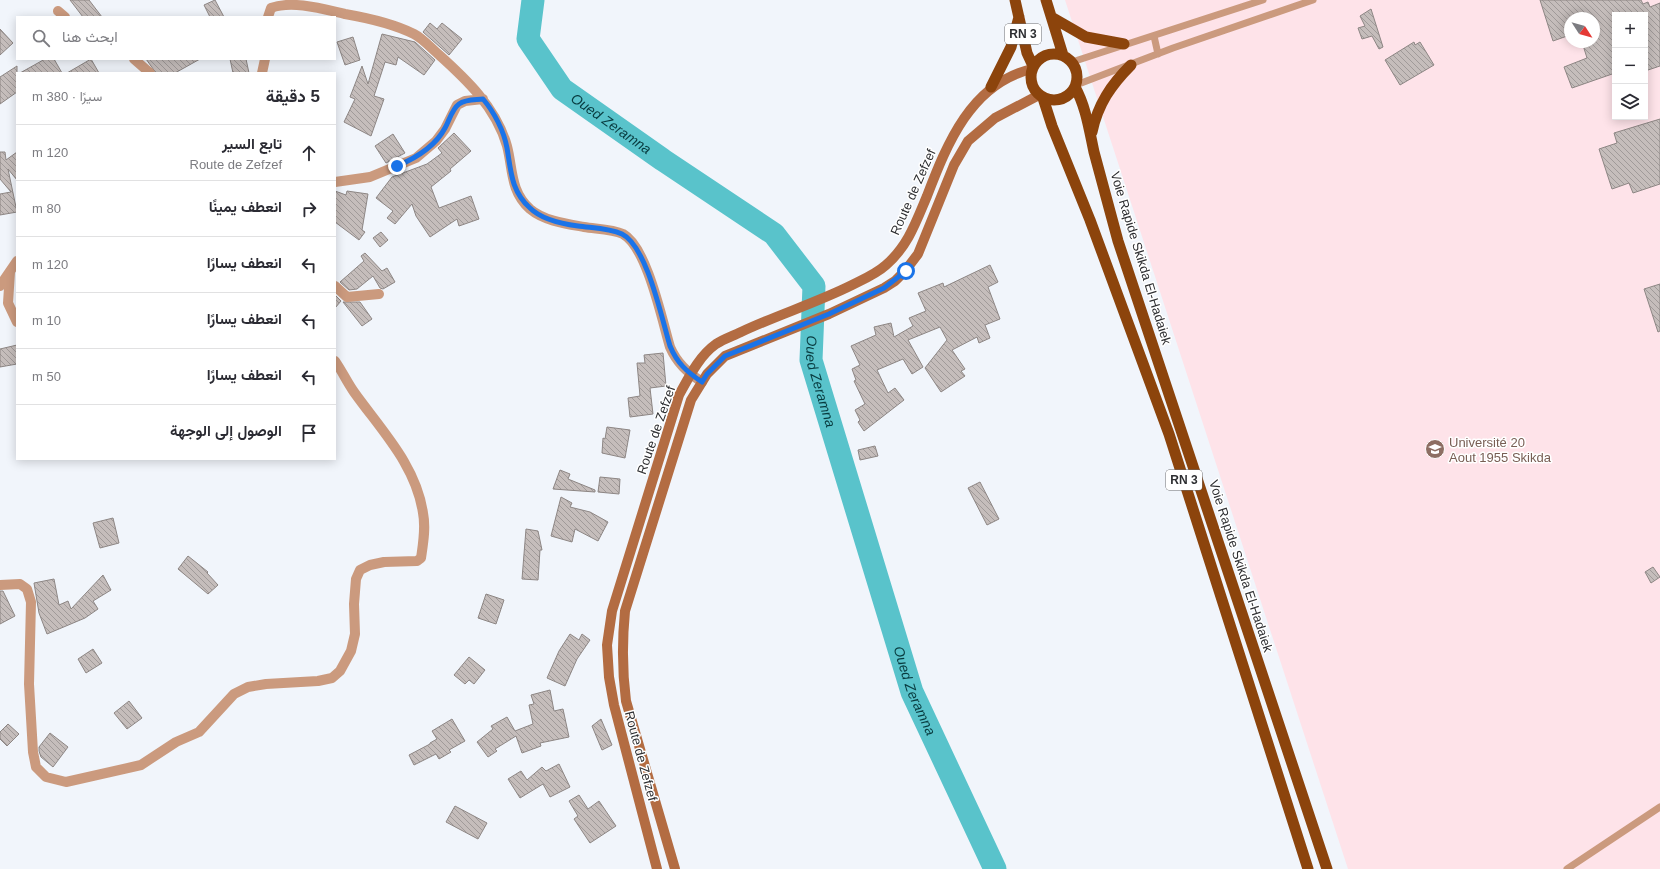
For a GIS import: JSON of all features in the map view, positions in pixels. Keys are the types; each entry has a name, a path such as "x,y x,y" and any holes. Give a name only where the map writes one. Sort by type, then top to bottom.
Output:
{"highway":[{"name":"RN 3","path":"1015,0 1027,53 1032,68"},
{"name":"RN 3","path":"1046,0 1053,18 1063,55"},
{"path":"991,88 1012,47 1019,17"},
{"path":"1053,18 1086,37 1124,44"},
{"path":"1072,62 1063,55 1046,55 1041,58 1032,68 1031,81 1041,97 1054,100 1064,98 1076,86"},
{"name":"Voie Rapide Skikda El-Hadaiek","path":"1072,62 1077,75 1076,86 1083,104 1118,241 1327,869"},
{"path":"1091,139 1097,113 1104,96 1114,82 1131,65"},
{"name":"RN 3","path":"1041,97 1090,220 1169,434 1308,869"}],"main road":[{"name":"Route de Zefzef","path":"657,869 614,705 609,676 607,645 612,611 679,394 695,366 716,344 772,317 824,298 877,272 896,256 914,228 944,153 957,128 970,109 991,88 1018,72 1032,68"},
{"name":"Route de Zefzef","path":"675,869 626,701 622,646 625,611 691,400 707,374 725,356 829,314 884,288 906,271 918,254 954,165 968,141 994,118 1041,97"}],"street":[{"path":"268,16 271,8 275,5 279,3 294,3 375,20 400,27 416,35 446,61 490,108 501,129 507,146 510,175 518,194 530,209 547,218 570,225 623,234 632,243 648,272 675,358 690,374 702,382"},
{"path":"135,60 149,72"},
{"path":"262,72 265,60"},
{"path":"336,182 370,177 416,158 436,141 445,129 457,105 465,101 483,99"},
{"path":"0,286 16,263"},
{"path":"10,272 8,303 16,320"},
{"path":"336,287 347,297 379,294"},
{"path":"0,584 20,584 28,589 31,602 29,684 33,752 36,767 46,777 66,782 141,765 176,742 199,732 234,694 248,687 318,681 332,678 340,671 351,651 355,634 354,604 356,579 360,570 370,565 384,562 417,562 421,558 424,539 423,513 413,479 395,447 353,392 336,363"}],"lane":[{"path":"1072,62 1262,0"},
{"path":"1076,86 1158,54 1313,0"},
{"path":"1154,36 1158,54"},
{"path":"1568,869 1660,807"}],"shaded area":[{"name":"Université 20 Aout 1955 Skikda","path":"1065,0 1660,0 1660,869 1348,869"}],"building":[{"path":"70,0 89,0 101,16 82,16"},
{"path":"215,0 223,16 210,16 204,5"},
{"path":"1540,0 1641,0 1643,4 1648,2 1650,7 1660,3 1660,66 1648,70 1648,12 1612,12 1612,74 1572,88 1564,67 1587,58 1584,48 1600,48 1600,12 1564,12 1564,37 1553,41"},
{"path":"1371,9 1383,47 1379,49 1372,36 1362,39 1358,28 1365,26 1360,16"},
{"path":"430,23 437,29 442,23 462,39 449,55 423,32"},
{"path":"0,29 13,43 0,55"},
{"path":"382,34 415,42 435,60 424,75 398,57 396,65 385,62 374,96 384,99 371,136 344,122 355,99 350,97 362,66 368,84"},
{"path":"353,37 360,60 345,65 337,42"},
{"path":"1414,42 1415,45 1420,42 1434,65 1400,85 1385,60"},
{"path":"43,60 55,60 61,72 22,72"},
{"path":"92,60 98,72 69,72"},
{"path":"147,60 198,60 177,72 155,72"},
{"path":"230,60 246,60 249,72 233,72"},
{"path":"17,66 16,93 0,104 0,77"},
{"path":"1660,119 1660,184 1633,193 1629,183 1612,189 1599,149 1617,143 1614,133"},
{"path":"454,133 471,151 450,169 451,171 431,187 439,208 471,196 479,219 459,226 457,219 430,237 416,216 412,204 395,224 387,218 393,211 376,198 392,177 427,164 442,153 438,148"},
{"path":"393,134 405,153 386,163 375,146"},
{"path":"0,152 5,152 6,160 16,153 16,179 8,169 16,212 0,215 0,194 11,192 0,179"},
{"path":"336,191 346,195 347,191 368,194 362,230 365,232 359,240 336,223"},
{"path":"381,232 388,240 380,247 373,238"},
{"path":"365,253 382,271 387,268 395,282 383,289 380,288 373,276 357,289 349,290 340,282 364,261 361,256"},
{"path":"990,265 998,282 988,287 1000,319 985,325 990,338 979,343 977,337 952,350 965,369 961,371 965,376 941,392 925,368 947,340 940,327 908,340 923,367 912,374 903,359 877,370 888,393 895,388 904,400 864,431 858,422 860,420 855,410 865,404 854,381 856,380 852,369 860,365 851,346 876,335 874,327 891,323 894,337 913,326 909,318 926,311 918,293 943,283 944,287"},
{"path":"1660,284 1660,331 1658,332 1644,289"},
{"path":"336,296 341,301 336,307"},
{"path":"343,302 360,302 372,319 362,326"},
{"path":"16,345 16,364 0,367 0,349"},
{"path":"663,353 666,386 650,388 653,414 630,417 628,398 640,396 637,363 645,363 644,355"},
{"path":"607,427 630,430 625,458 602,453 603,438 605,439"},
{"path":"875,446 878,456 860,460 858,450"},
{"path":"560,470 570,474 568,479 595,490 595,492 553,489"},
{"path":"600,477 620,479 619,494 598,492"},
{"path":"980,482 999,519 987,525 968,488"},
{"path":"561,497 572,503 570,507 590,512 608,522 598,541 575,529 572,542 551,536"},
{"path":"113,518 119,543 100,548 93,523"},
{"path":"526,529 538,531 542,550 540,550 538,580 522,579"},
{"path":"188,556 208,572 207,573 218,585 208,594 178,569"},
{"path":"1653,567 1660,577 1651,583 1645,572"},
{"path":"103,575 111,590 93,601 98,609 85,618 47,634 39,613 34,583 54,579 59,605 68,601 71,609"},
{"path":"0,591 3,591 15,616 0,624"},
{"path":"486,594 504,600 496,624 478,618"},
{"path":"570,634 579,640 582,634 590,640 577,659 565,686 547,678 559,651"},
{"path":"93,649 102,663 86,673 78,659"},
{"path":"469,657 485,670 474,684 469,680 465,684 454,675"},
{"path":"550,690 554,711 563,709 569,737 540,743 541,746 522,753 516,736 495,749 497,751 488,757 477,742 493,729 491,726 507,717 515,731 533,724 529,705 534,704 531,695"},
{"path":"129,701 142,718 127,729 114,713"},
{"path":"452,719 465,741 449,750 451,752 439,759 436,754 414,765 409,755 437,739 432,731"},
{"path":"601,719 612,745 602,750 592,726"},
{"path":"8,724 19,734 7,746 0,739 0,732"},
{"path":"50,733 68,747 53,767 41,757 39,751 39,747"},
{"path":"559,764 570,787 550,797 543,784 520,798 508,779 521,771 527,780 542,767 546,771"},
{"path":"579,795 588,809 599,801 616,826 590,843 574,819 578,816 569,801"},
{"path":"455,806 487,823 478,839 446,822"}],"waterway":[{"name":"Oued Zeramna","path":"533,0 528,39 562,89 663,160 774,234 814,286 811,360 912,692 995,869"}],"place":[{"name":"Université 20 Aout 1955 Skikda","path":"1435,449"}],"route":[{"path":"397,166 416,158 436,141 445,129 457,105 465,101 483,99 490,108 501,129 507,146 510,175 518,194 530,209 547,218 570,225 607,230 623,234 632,243 640,255 648,272 675,358 685,370 702,382 707,374 725,356 829,314 884,288 906,271"}]}
